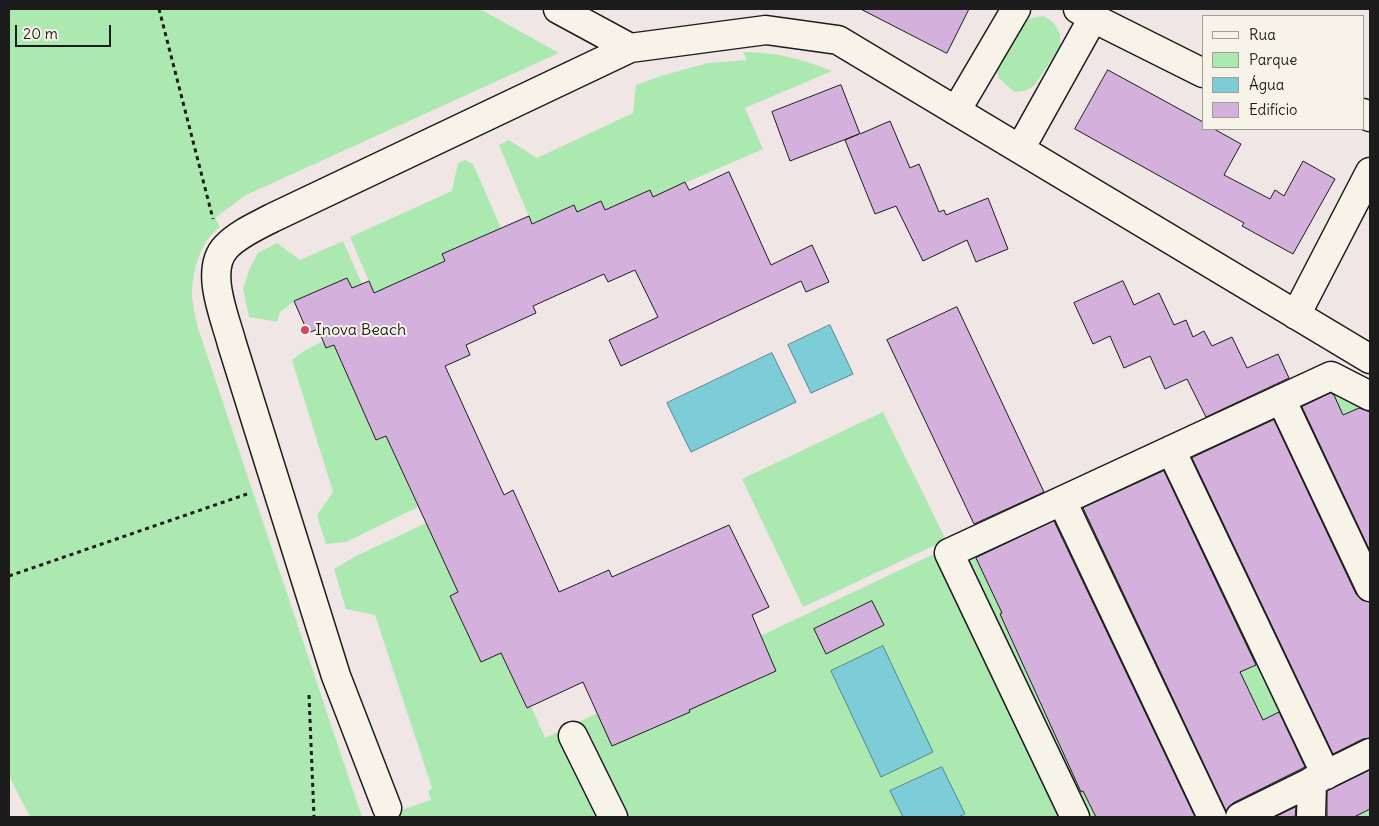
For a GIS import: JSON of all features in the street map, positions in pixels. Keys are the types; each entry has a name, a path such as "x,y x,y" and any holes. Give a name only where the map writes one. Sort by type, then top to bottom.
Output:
{"street":[{"path":"558,9 630,48"},
{"path":"956,112 1016,9"},
{"path":"1020,149 1086,13 1202,72"},
{"path":"387,808 336,676 276,484 217,290 216,270 218,258 226,246 239,236 272,218 630,48 766,30 838,40 1370,360"},
{"path":"1296,315 1370,172"},
{"path":"1075,817 949,553 1331,376 1370,396"},
{"path":"1281,399 1370,587"},
{"path":"1171,450 1319,778 1311,817"},
{"path":"1062,500 1212,817"},
{"path":"573,736 613,817"},
{"path":"1240,817 1370,753"}],"path":[{"path":"159,9 214,223 226,246"},
{"path":"9,576 276,484"},
{"path":"314,817 309,686 336,676"}],"green space":[{"path":"9,9 480,9 559,53 246,195 215,218 220,227 207,240 196,266 192,293 198,328 362,817 30,817 9,776"},
{"path":"1044,16 1054,23 1060,34 1060,47 1034,86 1025,91 1014,92 998,77 997,66 1020,25 1031,18"},
{"path":"743,52 767,53 789,57 832,71 745,108 763,149 653,197 650,190 605,210 601,201 577,212 573,205 532,224 499,145 509,140 537,158 633,113 636,85 708,63 747,60"},
{"path":"465,160 473,164 501,228 442,254 445,261 374,293 350,237 452,191 458,163"},
{"path":"343,241 362,284 352,288 347,278 294,301 280,312 277,322 249,317 243,289 249,270 258,253 277,243 300,260"},
{"path":"323,341 326,348 343,341 349,379 376,440 386,436 418,507 346,542 326,544 317,515 333,492 292,360"},
{"path":"1337,363 1370,381 1370,817 381,817 431,800 428,791 432,788 375,615 346,609 334,569 354,557 426,523 458,592 450,596 481,662 501,653 526,708 531,706 545,738"},
{"path":"883,412 946,540 803,607 742,479"}],"water":[{"path":"830,325 853,374 811,393 788,345"},
{"path":"772,353 796,402 691,452 667,403"},
{"path":"883,646 933,752 881,777 831,671"},
{"path":"942,767 965,814 958,817 903,817 890,791"}],"building":[{"path":"861,9 969,9 947,53"},
{"path":"1108,70 1202,121 1202,130 1216,130 1241,144 1224,175 1270,199 1275,190 1284,196 1303,161 1335,179 1293,254 1242,226 1244,223 1075,129"},
{"path":"841,85 860,134 890,121 910,168 919,164 939,212 944,210 946,215 988,198 1008,249 976,262 967,240 923,261 896,206 875,214 845,140 859,134 790,161 772,112"},
{"path":"729,172 771,265 812,245 829,282 806,292 801,281 621,366 609,340 658,317 635,270 608,282 604,274 533,306 536,313 466,345 470,355 445,366 504,495 513,490 559,592 609,570 612,577 729,525 769,607 752,615 776,671 689,710 690,712 612,746 583,682 527,708 501,653 481,662 450,596 458,592 386,436 376,440 334,345 326,348 318,329 308,333 294,301 347,278 352,288 369,281 374,293 445,261 442,254 529,216 532,224 574,205 577,212 601,201 605,210 650,190 653,197 685,182 689,190"},
{"path":"1123,281 1134,305 1159,293 1174,325 1186,320 1193,337 1204,331 1212,346 1232,337 1247,368 1278,354 1289,378 1206,417 1187,379 1165,389 1150,356 1124,368 1110,336 1093,344 1074,303"},
{"path":"957,307 1044,492 974,524 887,340"},
{"path":"1331,393 1334,395 1343,415 1359,408 1370,412 1370,551 1302,407"},
{"path":"1274,420 1356,594 1362,600 1370,602 1370,738 1363,739 1333,754 1192,458"},
{"path":"1164,471 1256,665 1240,672 1263,720 1279,712 1305,767 1233,803 1226,811 1083,508"},
{"path":"1054,521 1195,817 1096,817 1083,791 1081,792 976,558"},
{"path":"872,601 884,625 826,654 814,629"},
{"path":"1370,770 1370,809 1354,817 1327,817 1327,791"},
{"path":"1296,807 1295,817 1275,817"}],"place":[{"name":"Inova Beach","path":"305,330"}]}
